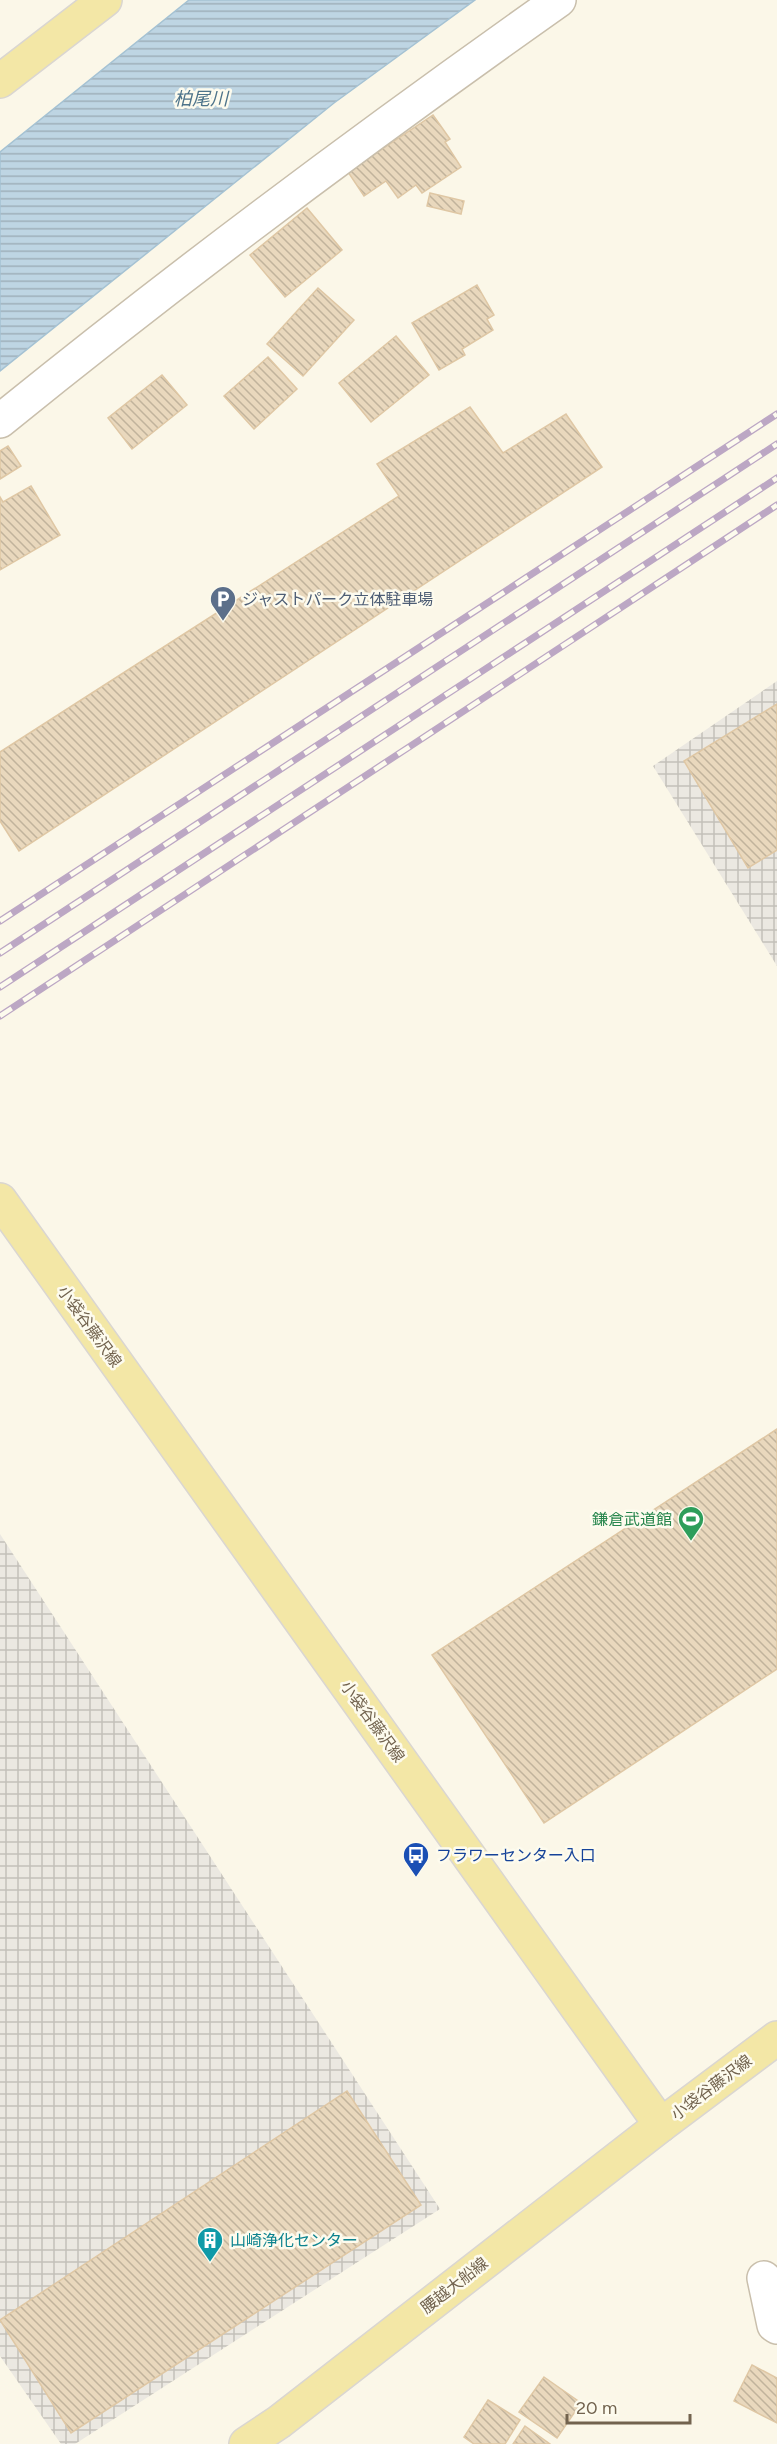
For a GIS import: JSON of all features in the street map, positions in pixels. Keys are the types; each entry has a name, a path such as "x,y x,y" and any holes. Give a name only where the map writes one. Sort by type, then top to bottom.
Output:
{"main road":[{"path":"0,81 105,0"},
{"name":"小袋谷藤沢線","path":"0,1200 661,2125 772,2046"},
{"name":"腰越大船線","path":"246,2444 279,2422 661,2125"}],"street":[{"path":"0,421 245,227 559,0"},
{"path":"764,2278 774,2325 777,2327"}],"shaded area":[{"path":"777,681 777,966 653,766"},
{"path":"0,1534 440,2209 75,2444 61,2444 0,2356"}],"water":[{"name":"柏尾川","path":"189,0 475,0 334,103 0,371 0,152"}],"building":[{"path":"433,115 450,139 445,142 461,167 422,193 416,185 398,198 386,181 364,196 348,172"},
{"path":"430,193 464,201 461,214 427,206"},
{"path":"307,208 342,250 285,297 250,255"},
{"path":"477,285 494,315 487,319 493,330 462,349 465,355 439,370 412,323"},
{"path":"318,288 354,320 303,376 267,344"},
{"path":"396,336 429,375 371,422 339,383"},
{"path":"268,357 297,389 254,429 224,396"},
{"path":"162,375 187,405 132,449 108,418"},
{"path":"470,407 503,453 566,414 602,467 19,851 0,821 0,752 399,496 377,464"},
{"path":"8,446 21,466 0,479 0,451"},
{"path":"31,486 60,535 0,570 0,497 3,502"},
{"path":"777,704 777,850 748,868 684,761"},
{"name":"鎌倉武道館","path":"777,1429 777,1669 544,1823 432,1655"},
{"name":"山崎浄化センター","path":"347,2091 421,2205 71,2433 0,2320"},
{"path":"752,2365 777,2378 777,2423 734,2401"},
{"path":"544,2377 581,2403 557,2438 519,2412"},
{"path":"488,2400 520,2420 505,2444 474,2444 464,2437"},
{"path":"525,2426 550,2444 513,2444"}],"railway":[{"path":"0,921 777,414"},
{"path":"0,953 777,444"},
{"path":"0,987 777,478"},
{"path":"0,1016 777,505"}],"place":[{"name":"ジャストパーク立体駐車場","path":"223,622"},
{"name":"鎌倉武道館","path":"691,1542"},
{"name":"フラワーセンター入口","path":"416,1878"},
{"name":"山崎浄化センター","path":"210,2263"}]}
